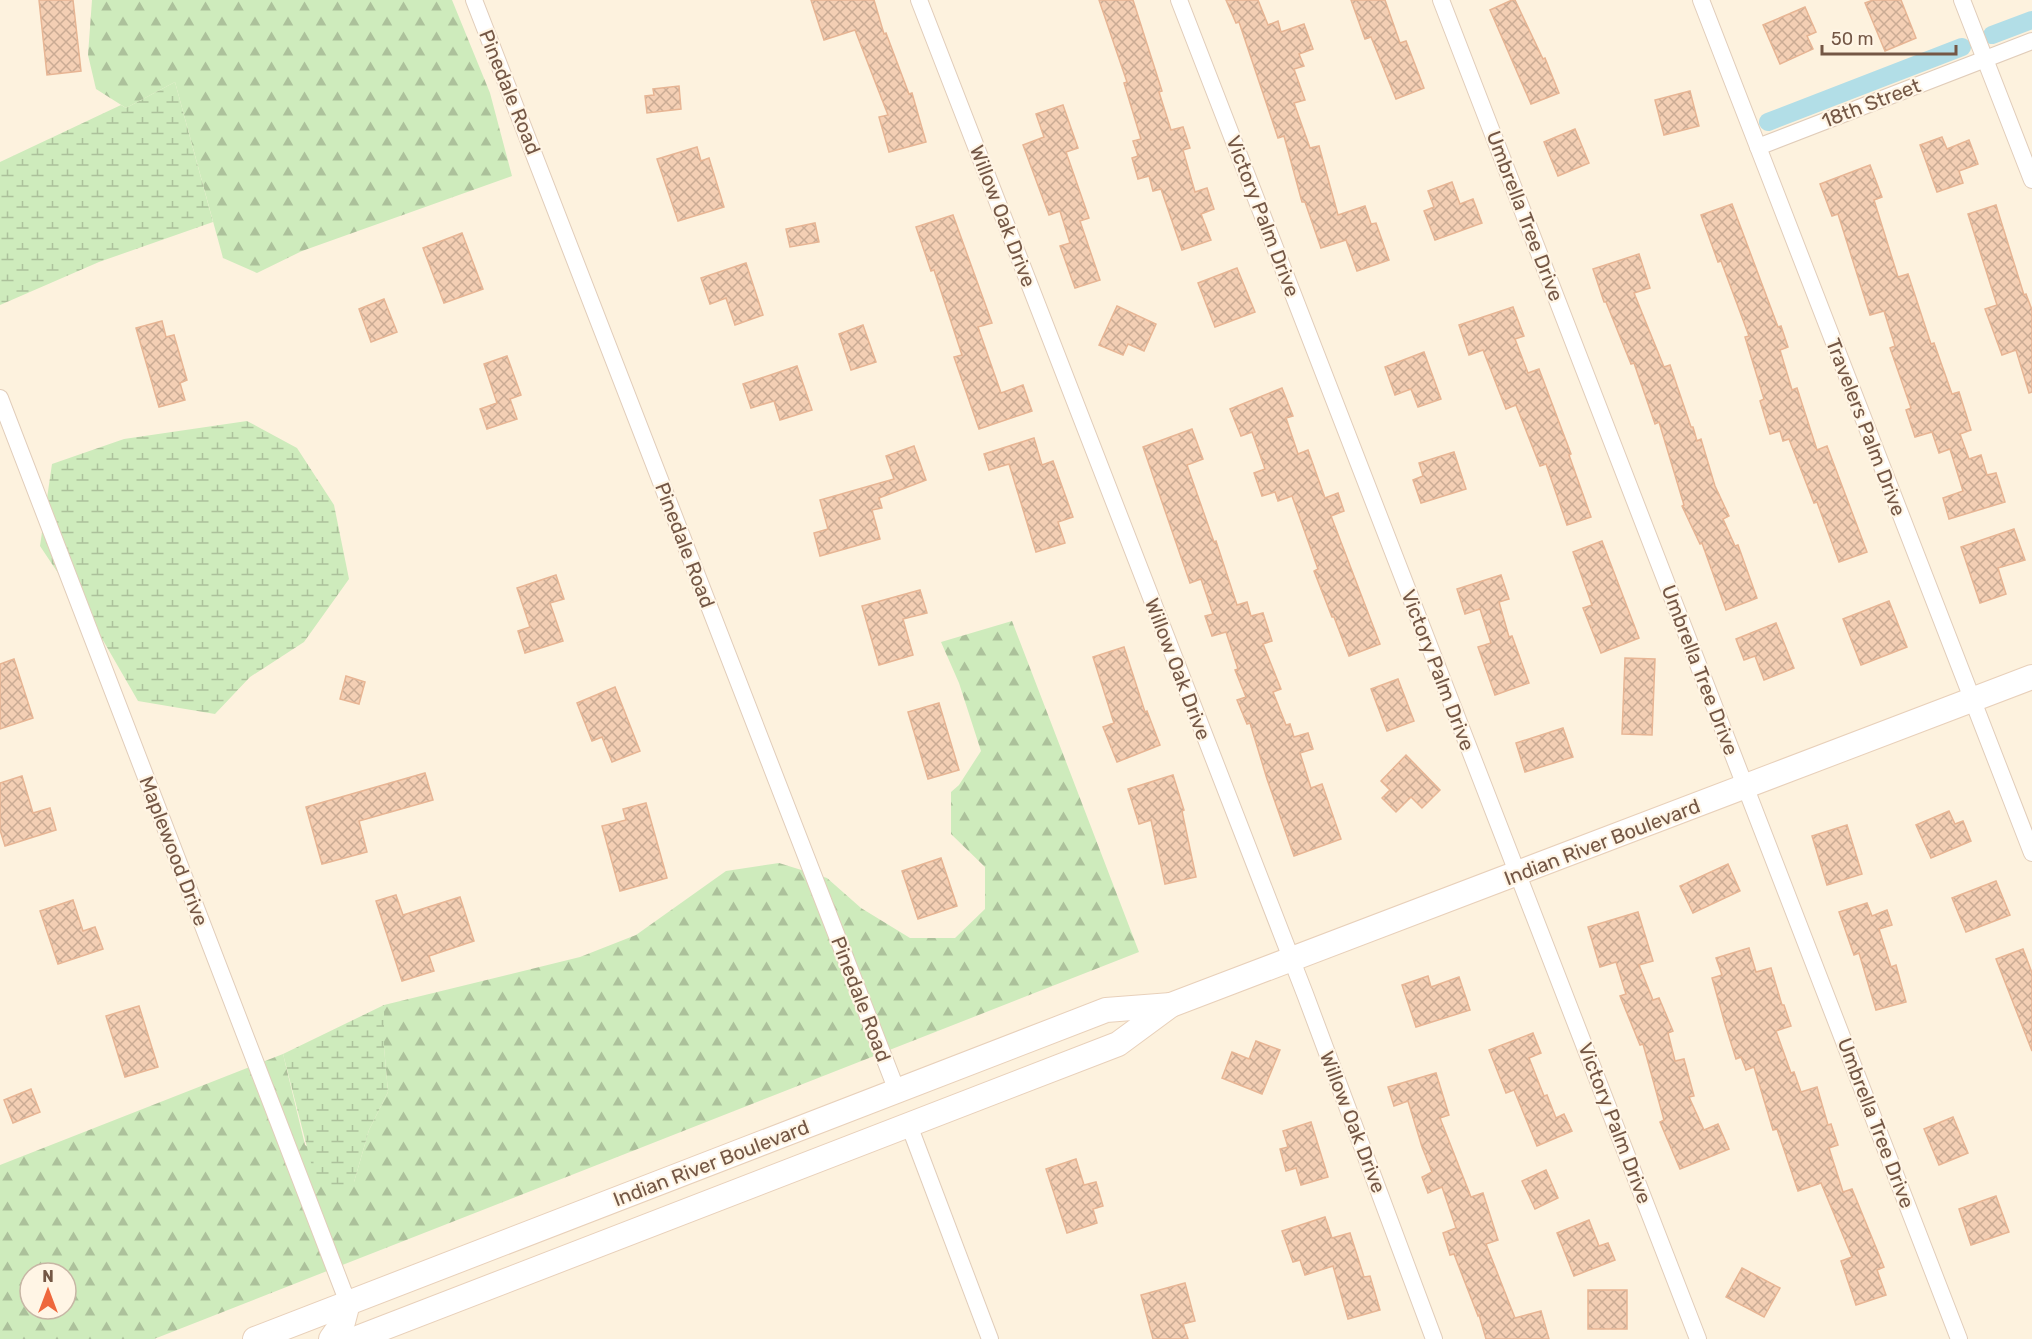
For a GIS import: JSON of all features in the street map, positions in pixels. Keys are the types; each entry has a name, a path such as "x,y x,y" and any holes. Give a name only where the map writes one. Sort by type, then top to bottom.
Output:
{"main road":[{"name":"Indian River Boulevard","path":"358,1339 1118,1044 1171,1005 2032,676"},
{"name":"Indian River Boulevard","path":"255,1339 1106,1010 1171,1005"},
{"path":"358,1339 364,1318 393,1286"},
{"path":"331,1339 343,1322 348,1303"}],"street":[{"name":"Pinedale Road","path":"474,0 897,1091"},
{"name":"Willow Oak Drive","path":"919,0 1291,960 1434,1339"},
{"name":"Victory Palm Drive","path":"1179,0 1698,1339"},
{"name":"Umbrella Tree Drive","path":"1442,0 1959,1339"},
{"name":"Travelers Palm Drive","path":"1701,0 2032,854"},
{"path":"1962,0 2032,180"},
{"name":"18th Street","path":"1758,147 2032,41"},
{"name":"Maplewood Drive","path":"0,398 348,1303"},
{"path":"909,1125 990,1339"}],"green space":[{"path":"92,0 452,0 490,93 512,176 302,251 257,273 223,258 175,82 126,108 96,89 88,55"},
{"path":"175,82 213,222 99,262 0,305 0,162 121,105 126,108"},
{"path":"247,421 297,448 334,505 349,579 304,642 250,677 215,714 138,701 104,642 40,546 52,464 124,439"},
{"path":"1012,621 1139,952 154,1339 0,1339 0,1165 283,1054 305,1145 354,1182 369,1130 388,1092 384,1047 384,1005 580,957 636,935 726,871 779,863 827,878 861,908 910,938 955,938 985,909 985,867 951,834 951,792 959,785 981,751 959,683 941,642"},
{"path":"384,1005 384,1047 388,1092 369,1130 354,1182 335,1194 316,1182 283,1054"}],"building":[{"path":"39,0 73,0 81,71 47,75"},
{"path":"811,0 874,0 884,34 886,33 909,94 912,93 926,142 889,152 879,117 888,115 855,30 824,40"},
{"path":"1099,0 1133,0 1162,91 1159,92 1171,130 1183,127 1190,148 1183,150 1195,192 1207,188 1214,209 1201,214 1211,240 1182,250 1161,189 1153,191 1149,176 1138,179 1132,158 1138,156 1133,141 1141,139 1124,83 1127,82"},
{"path":"1226,0 1258,0 1268,25 1278,21 1281,32 1304,24 1313,49 1299,54 1304,66 1294,69 1305,100 1294,103 1310,148 1319,146 1338,215 1365,206 1371,224 1376,223 1389,260 1357,271 1346,240 1321,248 1305,202 1302,202 1284,136 1278,138 1239,22 1236,23"},
{"path":"1351,0 1385,0 1400,43 1406,41 1424,88 1396,99 1371,37 1365,39"},
{"path":"1515,0 1543,59 1545,58 1559,93 1531,104 1490,10"},
{"path":"1873,0 1901,0 1916,38 1885,51 1865,3"},
{"path":"1805,7 1816,32 1807,36 1813,49 1780,64 1763,25"},
{"path":"679,86 681,109 647,113 645,96 654,95 653,89"},
{"path":"1690,91 1699,126 1664,135 1655,100"},
{"path":"1063,105 1078,148 1066,152 1089,218 1080,221 1100,280 1075,288 1060,246 1070,243 1060,211 1049,215 1023,145 1044,137 1036,114"},
{"path":"1575,129 1589,163 1558,176 1544,142"},
{"path":"1942,137 1947,149 1969,140 1978,164 1959,171 1963,183 1937,192 1920,145"},
{"path":"697,147 701,161 709,158 724,207 678,221 657,159"},
{"path":"1870,165 1882,197 1874,200 1898,277 1908,274 1931,344 1934,343 1952,394 1959,392 1971,430 1960,434 1969,459 1981,455 1987,475 1996,473 2005,502 1949,519 1943,498 1963,491 1950,449 1939,453 1932,432 1915,437 1906,410 1911,408 1890,348 1895,346 1884,311 1870,315 1838,214 1832,216 1820,184"},
{"path":"1452,182 1460,204 1473,199 1482,223 1435,240 1424,211 1434,207 1428,191"},
{"path":"1732,204 1778,327 1781,326 1788,347 1780,350 1792,390 1797,388 1817,450 1827,446 1867,552 1839,562 1817,502 1814,503 1789,439 1783,441 1780,431 1770,434 1760,401 1764,399 1745,337 1749,336 1701,215"},
{"path":"1996,205 2024,295 2026,294 2032,310 2032,392 2029,393 2016,350 2002,355 1985,309 1997,305 1968,214"},
{"path":"953,215 992,323 978,327 1001,393 1023,385 1032,411 979,429 954,357 962,355 934,270 931,271 916,227"},
{"path":"815,223 819,242 790,247 786,229"},
{"path":"462,233 483,289 444,303 423,248"},
{"path":"1639,254 1650,288 1634,293 1664,367 1670,365 1697,441 1701,439 1715,486 1729,516 1723,519 1735,546 1738,545 1757,598 1726,610 1702,543 1700,544 1682,506 1684,505 1659,422 1655,424 1634,363 1631,364 1606,302 1604,302 1593,269"},
{"path":"746,263 763,315 735,325 726,298 710,304 701,278"},
{"path":"1237,268 1255,312 1215,327 1198,283"},
{"path":"384,299 397,332 371,342 359,309"},
{"path":"1117,306 1156,324 1144,351 1128,344 1123,355 1099,345"},
{"path":"1513,307 1524,336 1515,339 1528,373 1539,369 1571,454 1569,455 1591,517 1567,525 1546,464 1540,466 1516,405 1506,409 1483,350 1469,355 1459,325"},
{"path":"162,321 166,337 174,335 187,380 180,383 185,400 159,407 136,328"},
{"path":"863,325 876,362 851,370 839,334"},
{"path":"1424,352 1441,399 1418,407 1411,389 1395,395 1385,367"},
{"path":"507,356 521,395 510,399 517,419 487,429 480,409 497,403 484,364"},
{"path":"797,366 812,410 780,420 774,401 751,408 743,384"},
{"path":"1282,388 1293,416 1286,418 1298,454 1308,450 1325,498 1338,493 1344,511 1331,516 1380,644 1349,656 1314,571 1318,569 1292,496 1278,501 1275,492 1262,496 1254,473 1265,469 1252,432 1241,436 1230,409"},
{"path":"1192,429 1203,459 1187,465 1214,542 1216,541 1237,605 1247,602 1251,616 1263,613 1272,641 1263,644 1281,689 1273,692 1286,725 1290,724 1294,737 1308,733 1313,749 1300,753 1311,788 1322,784 1341,839 1294,856 1250,723 1247,724 1237,700 1246,697 1235,670 1238,669 1226,632 1212,636 1205,616 1213,614 1201,579 1190,583 1143,447"},
{"path":"1034,438 1042,465 1053,461 1073,517 1058,522 1065,543 1036,552 1009,464 989,470 984,454"},
{"path":"914,446 926,480 879,498 882,508 872,510 880,539 820,556 814,533 828,529 820,500 894,479 886,456"},
{"path":"1454,452 1466,489 1421,503 1413,480 1423,476 1419,463"},
{"path":"2014,529 2025,560 1998,568 2006,594 1980,603 1961,547"},
{"path":"1602,541 1639,638 1601,653 1583,608 1592,605 1573,552"},
{"path":"556,575 564,599 550,603 563,641 525,653 518,631 530,627 517,588"},
{"path":"1501,575 1509,599 1499,602 1509,637 1512,636 1529,683 1495,695 1478,647 1491,643 1480,609 1465,614 1457,589"},
{"path":"920,590 927,613 903,619 913,655 879,665 862,606"},
{"path":"1889,601 1907,647 1861,665 1843,619"},
{"path":"1776,623 1794,668 1764,680 1755,656 1744,660 1736,639"},
{"path":"1124,647 1145,712 1147,711 1160,745 1117,762 1103,727 1114,723 1093,657"},
{"path":"1625,658 1655,659 1652,735 1622,734"},
{"path":"14,659 33,718 0,729 0,664"},
{"path":"346,676 365,682 359,704 340,699"},
{"path":"1398,679 1414,721 1387,731 1371,689"},
{"path":"615,687 640,751 612,762 602,737 592,741 577,703"},
{"path":"939,703 959,770 928,779 908,712"},
{"path":"1563,728 1573,757 1525,772 1516,743"},
{"path":"1406,755 1440,790 1422,808 1411,797 1396,812 1382,798 1390,790 1381,781"},
{"path":"425,773 433,800 359,821 367,852 322,864 306,807"},
{"path":"1173,775 1184,810 1182,811 1196,877 1165,884 1151,820 1139,824 1128,789"},
{"path":"22,776 33,813 50,808 56,830 5,846 0,830 0,783"},
{"path":"646,803 667,878 620,891 602,826 626,820 623,809"},
{"path":"1949,811 1955,824 1963,821 1971,841 1931,858 1916,825"},
{"path":"1847,825 1862,874 1827,885 1812,836"},
{"path":"941,858 957,906 918,919 902,871"},
{"path":"1728,864 1740,891 1693,913 1680,886"},
{"path":"1996,881 2010,915 1966,932 1952,898"},
{"path":"396,895 403,915 460,897 474,941 429,956 434,971 402,981 376,901"},
{"path":"73,900 83,931 95,927 103,949 58,964 40,911"},
{"path":"1867,903 1872,916 1887,910 1892,925 1879,929 1891,967 1896,965 1906,1002 1876,1010 1859,953 1854,955 1839,912"},
{"path":"1638,912 1653,961 1639,965 1653,1000 1659,998 1673,1031 1668,1033 1675,1061 1684,1059 1694,1096 1689,1097 1704,1130 1718,1124 1729,1149 1680,1169 1660,1122 1664,1120 1643,1044 1640,1045 1620,996 1626,994 1616,962 1600,967 1588,927"},
{"path":"1749,948 1756,972 1771,968 1791,1026 1776,1031 1791,1073 1794,1072 1801,1092 1817,1087 1828,1125 1831,1124 1838,1145 1829,1148 1843,1192 1852,1189 1884,1267 1877,1270 1886,1295 1856,1305 1841,1261 1852,1257 1821,1183 1798,1191 1777,1129 1773,1130 1754,1067 1746,1070 1741,1057 1736,1059 1712,978 1722,975 1716,958"},
{"path":"2023,949 2032,973 2032,1051 1996,959"},
{"path":"1428,976 1431,987 1459,977 1470,1010 1416,1027 1402,985"},
{"path":"139,1006 158,1067 125,1077 106,1016"},
{"path":"1533,1033 1541,1053 1529,1058 1544,1096 1547,1095 1556,1118 1564,1114 1572,1131 1537,1146 1514,1090 1506,1093 1489,1050"},
{"path":"1256,1041 1280,1050 1262,1094 1222,1078 1232,1052 1249,1059"},
{"path":"1436,1073 1449,1115 1440,1118 1471,1197 1483,1193 1498,1240 1486,1244 1515,1318 1541,1311 1549,1339 1486,1339 1479,1315 1454,1254 1450,1255 1443,1233 1456,1228 1442,1187 1428,1193 1422,1177 1432,1172 1408,1101 1394,1106 1388,1087"},
{"path":"31,1089 40,1112 13,1123 4,1100"},
{"path":"1953,1117 1968,1153 1939,1165 1924,1129"},
{"path":"1311,1122 1328,1177 1301,1185 1296,1168 1286,1171 1280,1149 1288,1147 1283,1131"},
{"path":"1076,1159 1084,1185 1096,1182 1103,1206 1093,1209 1097,1223 1067,1233 1046,1169"},
{"path":"1546,1170 1558,1198 1535,1209 1522,1181"},
{"path":"1996,1196 2009,1232 1971,1245 1959,1209"},
{"path":"1325,1217 1332,1238 1350,1233 1364,1277 1370,1276 1380,1310 1348,1319 1333,1266 1305,1275 1300,1260 1293,1262 1282,1231"},
{"path":"1589,1220 1599,1246 1608,1243 1615,1260 1574,1276 1557,1233"},
{"path":"1742,1268 1780,1288 1764,1317 1726,1297"},
{"path":"1185,1283 1195,1321 1183,1324 1188,1339 1153,1339 1141,1295"},
{"path":"1588,1290 1627,1290 1627,1329 1588,1329"}],"waterway":[{"path":"1992,35 2032,20"},
{"path":"1768,122 1962,47"}]}
